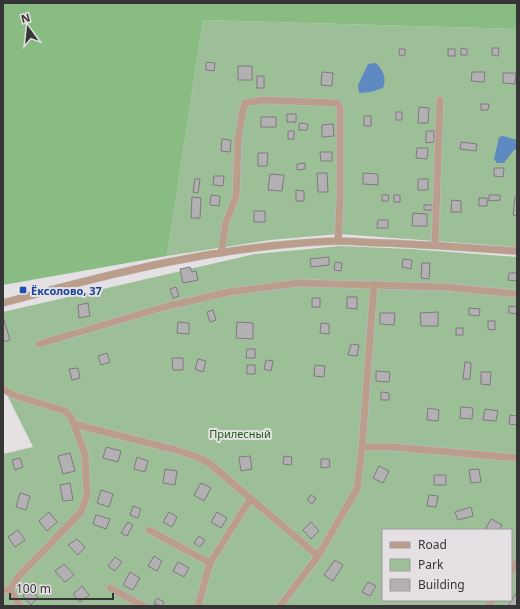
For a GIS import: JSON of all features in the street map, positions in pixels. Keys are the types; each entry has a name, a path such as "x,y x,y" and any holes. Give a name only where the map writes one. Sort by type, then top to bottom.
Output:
{"street":[{"path":"221,253 226,222 236,197 242,114 245,103 263,100 337,103 340,107 340,191 338,241"},
{"path":"435,245 440,100"},
{"path":"3,303 119,274 221,253 266,247 338,241 435,245 517,251"},
{"path":"38,344 164,307 229,292 298,283 444,287 517,294"},
{"path":"280,606 318,556 357,489 362,447 374,284"},
{"path":"3,389 16,396 65,411 74,424 85,454 87,495 81,512 6,590 20,606"},
{"path":"74,424 195,456 209,463 318,556"},
{"path":"362,447 517,458"},
{"path":"198,606 210,563 251,498"},
{"path":"149,530 210,563"},
{"path":"110,588 144,606"}],"green space":[{"path":"3,3 517,3 517,29 203,20 167,256 3,285"},
{"path":"203,20 517,29 517,247 339,234 270,240 167,256"},
{"name":"Прилесный","path":"340,246 410,249 517,257 517,606 3,606 3,454 33,447 3,387 3,312 255,254"}],"water":[{"path":"376,63 384,74 385,81 383,88 371,92 359,93 358,85 368,64"},
{"path":"503,136 517,140 517,149 514,150 504,163 497,163 494,159 499,137"}],"building":[{"path":"461,48 467,49 467,55 461,55"},
{"path":"492,48 499,48 498,56 492,55"},
{"path":"399,49 405,49 405,55 400,56"},
{"path":"448,49 455,49 455,56 448,56"},
{"path":"206,62 215,63 214,71 206,70"},
{"path":"238,66 252,66 252,80 238,80"},
{"path":"322,72 333,73 332,86 321,85"},
{"path":"472,72 485,72 484,82 471,81"},
{"path":"503,73 516,73 515,84 503,83"},
{"path":"257,76 264,76 264,88 257,88"},
{"path":"481,104 489,104 488,110 481,110"},
{"path":"419,107 429,108 428,123 418,123"},
{"path":"396,112 402,112 402,120 396,120"},
{"path":"287,114 296,114 296,122 287,122"},
{"path":"364,116 371,116 371,126 364,126"},
{"path":"261,117 276,117 276,127 261,127"},
{"path":"299,123 308,124 307,130 299,130"},
{"path":"333,124 334,136 322,137 322,125"},
{"path":"288,131 294,131 294,139 288,139"},
{"path":"426,131 434,131 434,142 426,143"},
{"path":"222,139 231,140 230,152 221,151"},
{"path":"461,142 477,144 476,151 460,149"},
{"path":"417,148 428,148 427,159 416,158"},
{"path":"320,152 332,152 332,161 321,161"},
{"path":"258,153 268,153 267,166 258,166"},
{"path":"305,163 305,169 297,170 297,164"},
{"path":"494,168 504,168 503,177 494,176"},
{"path":"317,173 327,173 328,192 318,192"},
{"path":"363,173 378,174 378,185 363,184"},
{"path":"270,174 284,175 282,191 268,190"},
{"path":"214,176 224,176 223,186 213,185"},
{"path":"195,179 200,179 198,193 193,192"},
{"path":"418,179 428,179 428,190 418,190"},
{"path":"296,190 304,191 304,201 296,201"},
{"path":"211,195 220,196 219,206 210,205"},
{"path":"382,195 389,195 388,201 382,201"},
{"path":"394,195 400,195 400,202 394,202"},
{"path":"489,195 500,195 500,200 489,201"},
{"path":"192,197 201,198 200,218 191,218"},
{"path":"515,197 517,198 517,216 513,215"},
{"path":"479,198 487,198 487,206 479,206"},
{"path":"452,200 461,201 461,212 451,212"},
{"path":"424,205 433,205 433,210 424,210"},
{"path":"254,211 265,211 265,222 254,222"},
{"path":"413,213 427,214 427,226 412,226"},
{"path":"378,220 388,220 388,228 377,228"},
{"path":"329,257 329,265 311,267 310,259"},
{"path":"403,259 412,260 411,269 402,267"},
{"path":"335,262 342,263 341,271 334,270"},
{"path":"422,263 430,263 429,279 421,278"},
{"path":"190,267 192,272 196,271 198,280 183,283 180,269"},
{"path":"509,273 517,273 517,281 508,280"},
{"path":"176,287 179,296 173,298 170,289"},
{"path":"347,297 357,297 357,309 347,308"},
{"path":"312,298 320,298 320,307 312,307"},
{"path":"88,303 90,316 79,318 78,305"},
{"path":"509,306 517,307 517,314 509,313"},
{"path":"469,308 480,309 479,316 469,315"},
{"path":"213,310 216,320 210,322 207,312"},
{"path":"438,312 438,326 421,326 420,313"},
{"path":"380,313 395,313 394,325 380,324"},
{"path":"3,317 10,340 3,342"},
{"path":"488,321 495,321 495,330 488,329"},
{"path":"178,322 189,323 189,334 177,333"},
{"path":"237,322 253,323 253,339 236,338"},
{"path":"321,323 329,324 329,334 320,333"},
{"path":"456,328 463,328 463,335 456,335"},
{"path":"351,344 359,345 357,356 348,355"},
{"path":"247,349 255,349 255,358 246,358"},
{"path":"107,353 110,362 101,365 98,356"},
{"path":"172,358 183,358 183,370 173,370"},
{"path":"198,359 206,361 203,372 195,369"},
{"path":"266,360 273,361 271,371 264,369"},
{"path":"465,362 471,363 470,379 463,379"},
{"path":"247,365 255,365 255,374 247,374"},
{"path":"315,365 325,366 324,377 314,376"},
{"path":"78,368 80,378 72,380 69,369"},
{"path":"376,371 390,372 389,382 376,381"},
{"path":"481,372 491,372 490,385 481,384"},
{"path":"381,392 389,393 389,400 381,400"},
{"path":"461,407 473,408 472,419 460,418"},
{"path":"428,408 439,410 438,421 427,420"},
{"path":"485,409 498,411 496,421 483,420"},
{"path":"510,415 517,416 517,425 509,424"},
{"path":"106,447 121,451 118,462 103,458"},
{"path":"70,453 75,471 63,474 58,456"},
{"path":"250,456 252,469 241,471 239,457"},
{"path":"284,456 292,457 291,465 283,464"},
{"path":"137,457 148,461 145,472 134,469"},
{"path":"20,458 23,467 15,470 12,460"},
{"path":"321,459 329,459 330,467 321,468"},
{"path":"379,466 389,471 383,483 373,478"},
{"path":"165,469 177,471 175,485 163,483"},
{"path":"479,469 481,482 471,483 469,470"},
{"path":"434,475 446,475 446,485 434,485"},
{"path":"70,483 73,500 63,501 60,485"},
{"path":"201,483 211,488 204,501 194,495"},
{"path":"101,490 113,494 109,507 97,503"},
{"path":"20,493 30,496 26,510 16,507"},
{"path":"311,495 316,498 312,504 307,500"},
{"path":"429,495 438,496 436,507 427,506"},
{"path":"133,506 141,509 138,518 130,515"},
{"path":"471,507 473,516 458,520 455,512"},
{"path":"49,512 57,522 47,531 39,521"},
{"path":"169,512 177,517 172,527 163,522"},
{"path":"217,512 227,518 221,528 211,522"},
{"path":"96,515 110,519 106,529 93,524"},
{"path":"491,519 502,525 500,529 486,528"},
{"path":"128,522 133,525 127,536 121,533"},
{"path":"311,522 319,531 311,539 303,530"},
{"path":"18,530 25,540 15,547 8,537"},
{"path":"199,536 205,540 200,547 194,543"},
{"path":"77,539 85,547 78,555 68,545"},
{"path":"154,556 162,561 157,571 148,566"},
{"path":"115,557 122,562 115,571 108,566"},
{"path":"335,560 343,565 333,581 324,575"},
{"path":"178,562 189,568 184,577 173,571"},
{"path":"64,564 74,575 65,582 55,571"},
{"path":"130,572 140,578 133,590 123,585"},
{"path":"368,582 376,586 370,596 362,592"},
{"path":"82,586 89,595 80,602 73,594"},
{"path":"30,589 38,597 31,605 23,596"},
{"path":"517,592 517,606 508,606"},
{"path":"157,598 164,602 162,606 154,604"}],"place":[{"name":"Ёксолово, 37","path":"23,290"}]}
